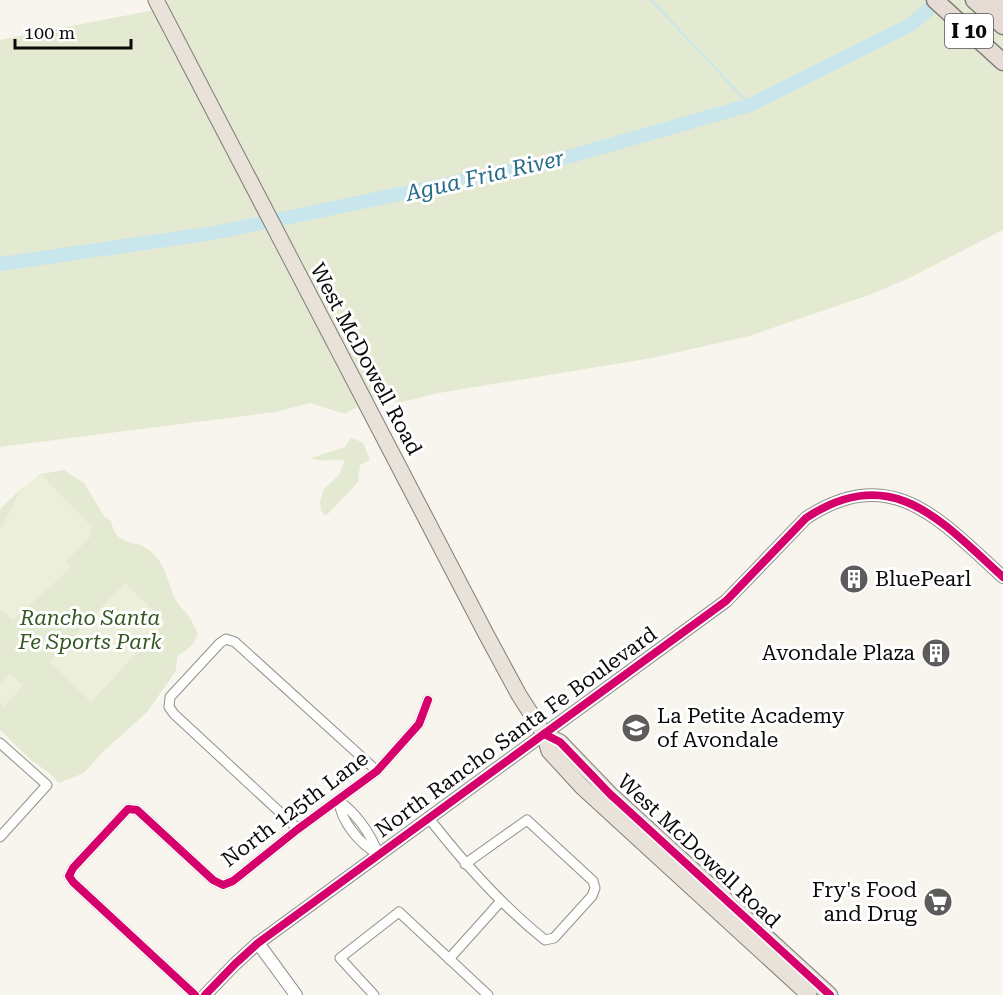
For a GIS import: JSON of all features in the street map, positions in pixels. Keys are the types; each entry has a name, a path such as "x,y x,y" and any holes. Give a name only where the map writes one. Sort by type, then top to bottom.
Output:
{"highway":[{"name":"I 10","path":"935,0 1003,62"},
{"path":"974,0 1003,26"},
{"name":"I 10","path":"992,0 1003,10"}],"main road":[{"name":"West McDowell Road","path":"158,4 516,690 544,734 560,742 755,936 809,995"},
{"name":"West McDowell Road","path":"755,936 830,995"}],"street":[{"name":"North Rancho Santa Fe Boulevard","path":"205,995 258,943 726,601 806,518 821,508 858,496 900,499 935,516 1003,577"},
{"path":"298,829 169,707 170,698 220,643 226,639 235,642 377,771"},
{"name":"North 125th Lane","path":"195,995 74,882 69,876 73,868 128,809 137,810 213,880 223,885 233,881 298,829 377,771 419,724 428,700"},
{"path":"0,743 47,785 0,837"},
{"path":"339,801 340,813 363,845 378,854"},
{"path":"428,817 465,864 501,901 546,940 554,938 592,896 595,888 593,881 527,820 465,864"},
{"path":"449,959 501,901"},
{"path":"370,994 340,957 399,912 488,995"},
{"path":"258,943 296,995"}],"green space":[{"path":"166,0 1003,0 1003,230 909,278 872,294 749,336 652,358 433,394 403,402 388,402 373,398 345,414 310,403 276,412 0,447 0,40 169,7"},
{"path":"351,437 363,443 370,460 360,465 358,482 326,516 320,510 322,508 319,505 324,489 339,475 345,460 324,461 311,458 345,447"},
{"name":"Rancho Santa Fe Sports Park","path":"64,470 84,483 121,539 143,546 155,555 163,566 176,601 198,634 192,645 177,657 176,671 147,712 102,753 84,773 59,783 0,730 0,509 41,474"},
{"path":"41,474 92,527 90,537 66,561 71,568 13,620 0,609 0,527 20,490"},
{"path":"125,583 166,622 91,702 49,662"},
{"path":"10,673 23,685 4,707 0,703 0,684"}],"waterway":[{"path":"651,0 750,105"},
{"name":"Agua Fria River","path":"0,264 214,233 543,164 750,105 910,25 940,0"}],"cycle path":[{"path":"205,995 258,943 726,601 806,518 837,502 864,495 890,497 914,505 936,519 1003,577"},
{"path":"195,995 73,882 69,876 73,868 128,809 137,810 213,880 223,885 233,881 298,829 377,771 419,724 428,700"},
{"path":"544,734 560,742 610,794 830,995"}],"place":[{"name":"BluePearl","path":"854,579"},
{"name":"Avondale Plaza","path":"936,653"},
{"name":"La Petite Academy of Avondale","path":"636,728"},
{"name":"Fry's Food and Drug","path":"938,902"}]}
